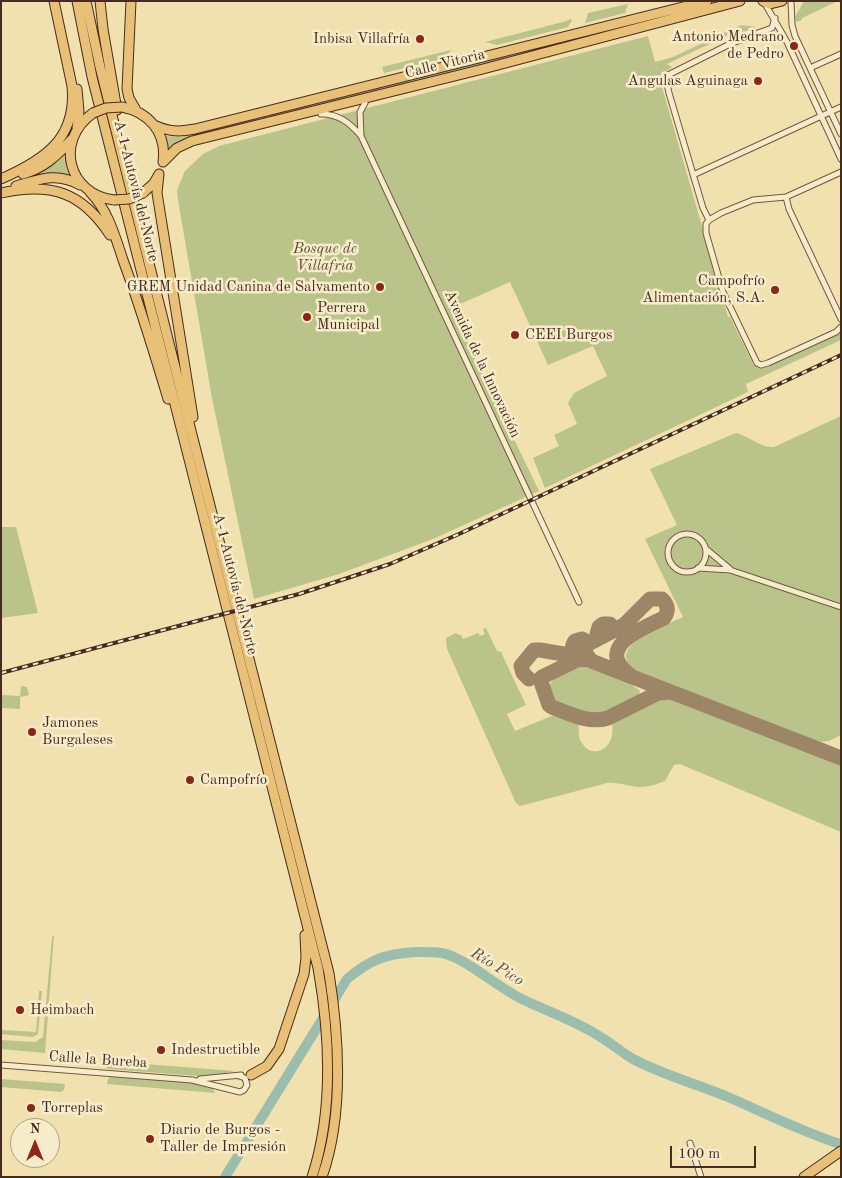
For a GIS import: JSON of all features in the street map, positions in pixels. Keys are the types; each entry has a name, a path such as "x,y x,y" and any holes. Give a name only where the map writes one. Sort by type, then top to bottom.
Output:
{"highway":[{"path":"54,1 72,65 80,111 78,128"},
{"name":"A-1 Autovía del Norte","path":"76,1 92,77 316,960 324,1003 328,1064 320,1149 312,1177"},
{"name":"A-1 Autovía del Norte","path":"86,1 100,67 329,973 335,1012 337,1076 334,1119 322,1177"},
{"path":"100,1 102,30 128,177"},
{"path":"131,1 127,89 129,98 136,110"},
{"name":"Calle Vitoria","path":"154,125 163,130 175,132 196,129 707,1"},
{"name":"Calle Vitoria","path":"163,162 178,148 192,141 483,69 740,1"},
{"path":"764,2 775,4 782,1"},
{"path":"1,179 40,160 57,143 67,124 73,96 62,31"},
{"path":"1,179 38,169 52,160 92,113 106,108 122,107 136,110 143,114 160,134 163,145 163,162 157,193 188,391 206,491"},
{"path":"72,138 70,147 71,162 78,179 98,200 106,214 140,306 171,408 194,496 201,505"},
{"path":"1,190 46,177 70,179 102,198 114,200 129,199 143,193 154,183 160,174"},
{"path":"1,194 27,189 51,190 71,197 88,207 111,236 140,306"},
{"path":"251,1075 267,1066 279,1049 305,966 306,940 278,826 276,802"},
{"path":"804,1177 841,1151"}],"street":[{"path":"790,1 795,36 841,134"},
{"path":"764,2 775,18 841,158"},
{"path":"709,220 693,175 666,84 666,76 737,41 772,28 775,18"},
{"path":"810,68 841,54"},
{"name":"Avenida de la Innovación","path":"365,103 360,112 361,136 580,602"},
{"path":"693,175 841,107"},
{"name":"Avenida de la Innovación","path":"321,114 332,115 342,119 361,136"},
{"path":"841,172 786,197 753,200 721,213 706,224 706,233 723,292 757,364 772,362 836,332 841,327"},
{"path":"786,197 793,217 841,319"},
{"path":"730,570 705,548 700,539 689,534 677,537 670,546 670,559 677,568 689,571 698,568 730,570 841,607"},
{"path":"698,568 704,562 706,556 705,548"},
{"name":"Calle la Bureba","path":"1,1065 192,1080 251,1075"},
{"name":"Calle la Bureba","path":"192,1080 240,1092 246,1087 247,1081 239,1076"},
{"path":"690,1142 700,1177"}],"green space":[{"path":"804,1 838,1 796,22 795,17"},
{"path":"628,4 625,13 585,23 588,13"},
{"path":"572,20 568,27 497,45 485,42 567,21"},
{"name":"Bosque de Villafría","path":"741,25 756,27 739,34 735,32 667,64 672,67 661,75 660,80 728,317 730,317 753,364 758,368 769,366 841,332 841,340 746,384 748,392 545,488 533,458 559,446 554,435 577,424 568,403 574,393 607,376 593,346 548,365 510,282 451,308 539,491 433,539 339,574 254,599 212,398 178,200 177,190 185,171 203,154 219,146 648,36 655,62 673,57"},
{"path":"571,40 439,76 183,140 168,149 166,136 181,137"},
{"path":"451,50 446,58 384,73 382,67"},
{"path":"65,153 70,175 44,174 3,186 48,167"},
{"path":"841,416 841,735 829,741 819,742 635,670 627,661 627,653 632,645 641,637 683,617 645,539 677,525 650,469 736,433 764,446 774,447"},
{"path":"1,527 16,527 38,613 1,618"},
{"path":"486,628 497,651 501,652 526,705 507,714 515,731 554,715 578,724 582,743 592,751 597,751 607,746 611,740 612,725 615,721 662,698 669,699 841,765 841,832 680,764 674,765 665,781 653,785 640,787 607,783 520,806 516,803 447,649 446,638 456,633 461,635 463,639 478,633 480,636 485,634 483,629"},
{"path":"576,668 590,668 631,684 640,691 638,698 597,715 563,707 557,703 549,688 550,684 553,679"},
{"path":"21,686 27,687 29,695 20,697 20,709 1,708 1,695 20,696"},
{"path":"54,935 45,1053 1,1049 1,1040 35,1042 43,1037 52,937"},
{"path":"39,991 42,991 38,1034 33,1037 1,1034 1,1030 36,1032"},
{"path":"106,1061 235,1071 212,1076 198,1076 108,1069 106,1068"},
{"path":"112,1076 192,1082 212,1087 215,1093 107,1084 108,1079"},
{"path":"1,1079 65,1084 64,1090 61,1092 1,1087"}],"waterway":[{"name":"Río Pico","path":"225,1177 347,979 371,962 387,956 416,952 439,952 455,958 514,995 581,1026 644,1065 728,1097 840,1144"}],"taxiway":[{"path":"592,661 586,653 588,644 624,625 650,599 662,599 667,608 664,618 634,633 619,647 617,656 620,665 630,675"},
{"path":"584,657 573,649 575,641 582,639 589,643 615,630 610,624 603,624 599,627 597,634"},
{"path":"529,679 523,673 521,666 534,650 581,657 841,758"},
{"path":"586,660 577,660 540,679 549,705 580,717 601,720 658,693 671,692"}],"railway":[{"path":"1,673 299,594 390,564 459,534 841,355"}],"place":[{"name":"Inbisa Villafría","path":"420,39"},
{"name":"Antonio Medrano de Pedro","path":"794,46"},
{"name":"Angulas Aguinaga","path":"758,81"},
{"name":"GREM Unidad Canina de Salvamento","path":"380,287"},
{"name":"Campofrío Alimentación, S.A.","path":"775,290"},
{"name":"Perrera Municipal","path":"307,317"},
{"name":"CEEI Burgos","path":"515,335"},
{"name":"Jamones Burgaleses","path":"32,732"},
{"name":"Campofrío","path":"190,780"},
{"name":"Heimbach","path":"20,1010"},
{"name":"Indestructible","path":"161,1050"},
{"name":"Torreplas","path":"31,1108"},
{"name":"Diario de Burgos - Taller de Impresión","path":"150,1139"}]}
